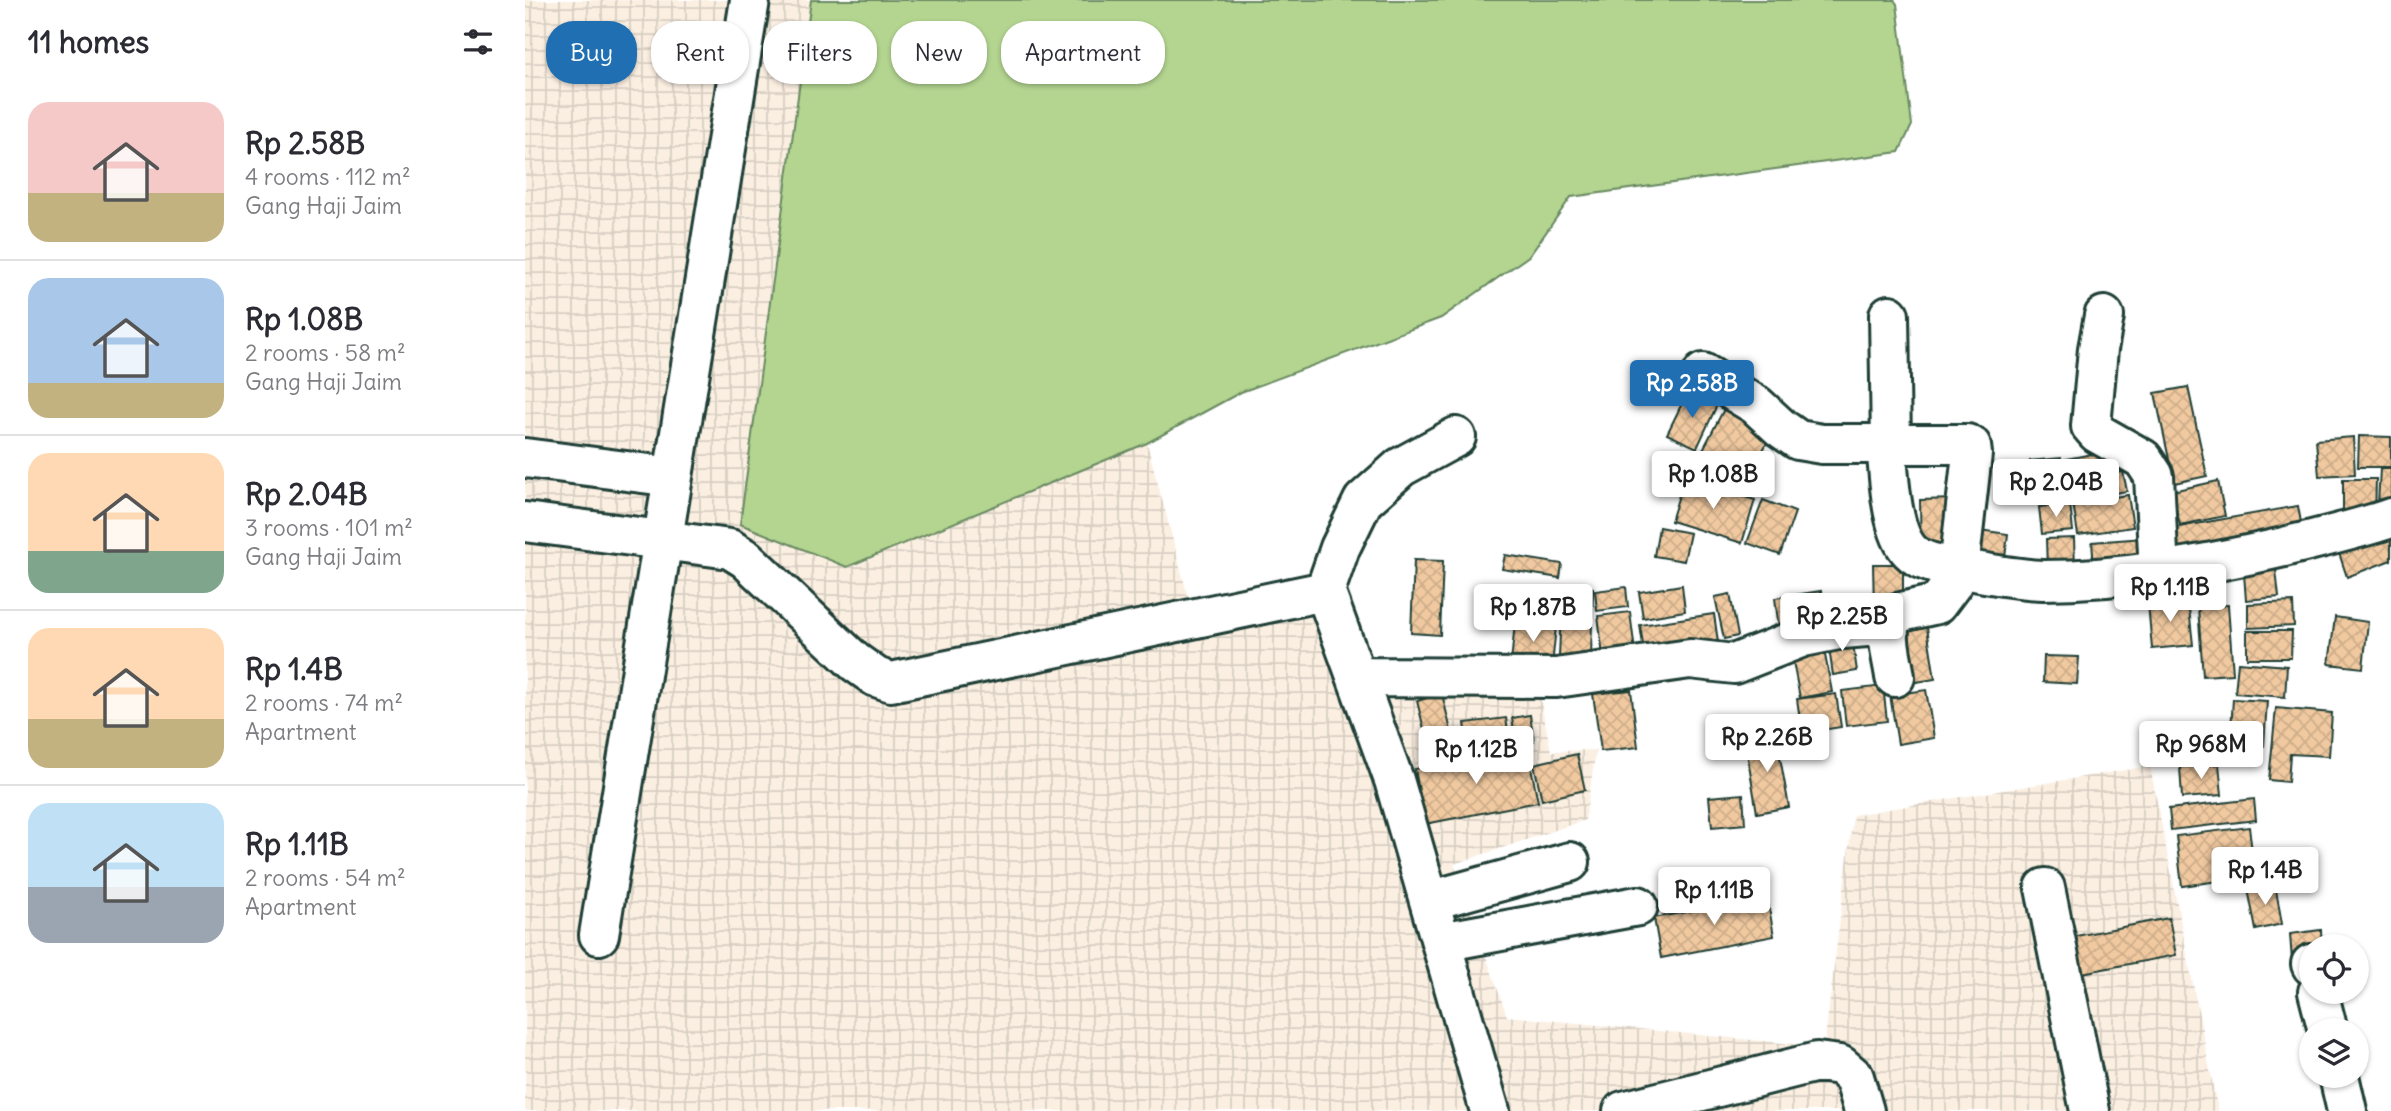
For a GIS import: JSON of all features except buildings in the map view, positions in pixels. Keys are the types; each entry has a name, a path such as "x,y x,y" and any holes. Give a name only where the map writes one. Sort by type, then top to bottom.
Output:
{"street":[{"path":"599,935 750,0"},
{"path":"1889,315 1889,444 1895,515 1904,545 1913,554 1932,563 2041,580 2159,572 2249,556 2391,518"},
{"path":"2104,316 2091,426 2097,433 2143,459 2154,475 2159,572"},
{"path":"1703,373 1756,405 1781,428 1798,439 1822,444 1971,446 1971,469 1959,568 1937,604 1897,612 1889,625 1895,677"},
{"path":"1456,438 1401,467 1363,501 1340,548 1325,591 1394,780 1490,1111"},
{"path":"525,458 673,477"},
{"path":"525,522 730,549 746,559 855,662 876,677 891,682 1325,591"},
{"path":"1357,677 1556,678 1690,659 1734,664 1803,637 1843,629 1889,625"},
{"path":"1429,901 1570,862"},
{"path":"2045,888 2090,1111"},
{"path":"1441,942 1638,906"},
{"path":"1623,1111 1817,1062 1840,1065 1854,1077 1864,1111"},
{"path":"2342,1088 2347,1111"}],"shaded area":[{"path":"525,0 811,0 808,21 763,21 763,84 800,84 740,524 847,567 1147,443 1189,600 1301,594 1332,668 1539,693 1551,751 1596,750 1585,820 1454,864 1507,1016 1824,1047 1853,815 2150,766 2218,1111 525,1111"}],"green space":[{"path":"811,0 1894,0 1897,4 1912,125 1899,152 1571,197 1530,255 1441,318 1241,392 1147,443 847,567 740,524 800,84 877,84 877,21 808,21"}]}
